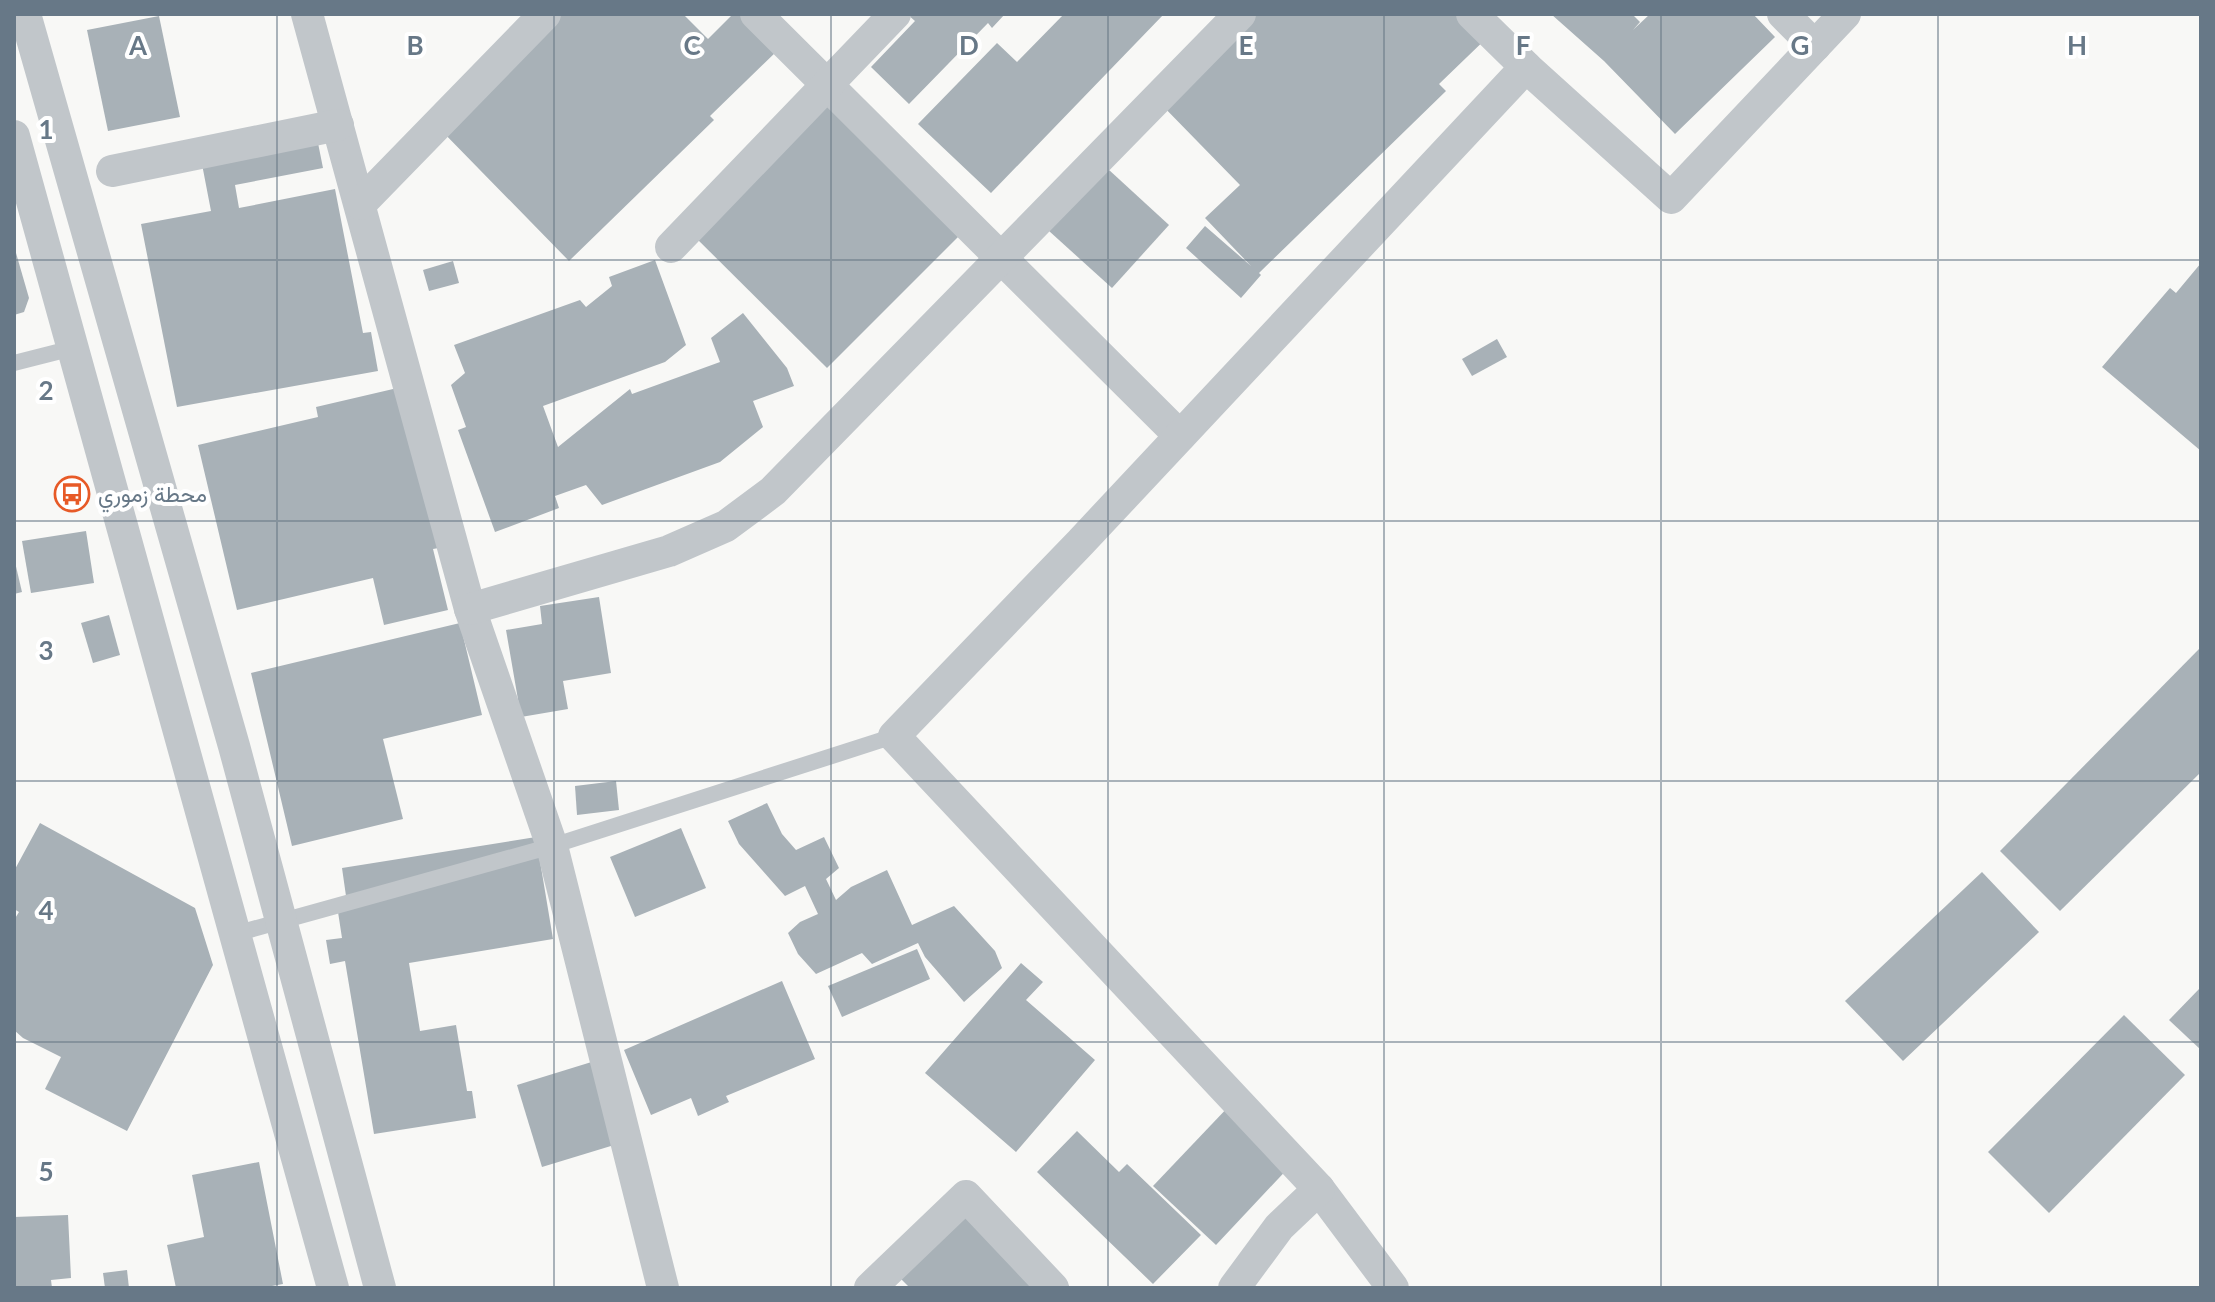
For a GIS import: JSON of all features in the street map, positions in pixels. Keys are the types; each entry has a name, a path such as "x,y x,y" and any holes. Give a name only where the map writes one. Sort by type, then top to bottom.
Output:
{"street":[{"path":"25,14 281,921 380,1288"},
{"path":"307,14 470,609 552,846 663,1288"},
{"path":"360,204 545,14"},
{"path":"756,14 1180,436"},
{"path":"671,247 895,14"},
{"path":"470,609 669,551 726,526 773,491 1240,14"},
{"path":"1472,14 1671,198 1845,14"},
{"path":"1783,14 1815,46"},
{"path":"1393,1288 1319,1189 894,736 1526,67"},
{"path":"112,171 338,125"},
{"path":"14,136 333,1288"},
{"path":"1234,1288 1279,1227 1319,1189"},
{"path":"870,1288 966,1196 1053,1288"}],"lane":[{"path":"14,363 73,348"},
{"path":"235,934 552,846 894,736"}],"building":[{"path":"550,14 683,14 708,39 733,14 745,14 779,49 710,116 714,120 569,261 437,126"},
{"path":"907,14 1005,14 992,28 988,23 909,104 871,67 915,21"},
{"path":"1064,14 1164,14 991,193 918,124 997,43 1017,62"},
{"path":"1244,14 1477,14 1494,31 1439,84 1446,91 1259,273 1261,275 1241,298 1186,248 1205,226 1251,266 1205,218 1240,185 1156,99"},
{"path":"1551,14 1632,14 1640,22 1633,30 1650,14 1753,14 1775,37 1675,134 1604,61"},
{"path":"159,16 180,117 108,131 87,30"},
{"path":"838,94 970,225 827,368 686,228"},
{"path":"313,118 323,168 235,185 239,208 335,189 363,333 371,332 378,371 177,407 141,224 211,211 201,159"},
{"path":"1096,158 1169,225 1112,288 1038,221"},
{"path":"14,246 29,298 24,312 14,315"},
{"path":"655,260 686,345 665,362 543,406 558,447 630,389 632,394 720,362 711,338 743,313 787,368 794,386 753,401 763,427 720,462 602,505 586,485 555,496 559,508 495,532 458,430 466,427 451,385 465,373 454,345 580,300 586,307 612,286 609,277"},
{"path":"453,261 459,283 429,291 423,270"},
{"path":"2201,263 2201,451 2102,367 2170,288 2176,293"},
{"path":"1497,339 1507,357 1472,376 1462,359"},
{"path":"406,386 444,547 433,549 448,610 384,625 373,578 237,610 198,445 318,417 316,407"},
{"path":"86,531 94,583 31,593 22,541"},
{"path":"14,558 22,592 14,594"},
{"path":"599,597 611,673 563,681 568,709 521,717 506,630 542,624 540,606"},
{"path":"109,615 120,655 93,663 81,623"},
{"path":"460,623 482,715 383,739 403,819 292,846 251,673"},
{"path":"2201,647 2201,772 2060,911 2000,851"},
{"path":"616,781 619,810 577,815 575,786"},
{"path":"767,803 782,834 796,850 824,837 839,868 826,879 836,900 851,887 887,870 912,925 954,906 995,951 1002,968 964,1002 925,957 918,943 872,964 862,953 816,974 798,954 788,933 800,922 818,914 805,886 785,896 739,844 728,821"},
{"path":"40,823 195,908 213,965 127,1131 45,1089 61,1057 23,1038 14,1030 14,920 19,912 14,909 14,871"},
{"path":"681,828 706,888 635,917 610,857"},
{"path":"536,837 553,939 409,963 420,1031 456,1025 467,1091 472,1091 476,1118 374,1134 345,961 330,964 326,940 342,938 338,912 348,910 342,868"},
{"path":"1982,872 2039,932 1903,1061 1845,1001"},
{"path":"917,949 930,979 842,1017 828,986"},
{"path":"1021,963 1043,982 1026,1000 1095,1060 1016,1152 925,1073"},
{"path":"782,981 815,1059 726,1096 729,1102 698,1116 691,1098 651,1115 624,1050"},
{"path":"2201,987 2201,1050 2169,1020"},
{"path":"2124,1015 2185,1075 2049,1213 1988,1152"},
{"path":"598,1060 624,1142 542,1167 517,1085"},
{"path":"1231,1104 1293,1163 1216,1245 1153,1186"},
{"path":"1077,1131 1119,1172 1127,1164 1201,1235 1153,1284 1037,1172"},
{"path":"259,1162 283,1284 261,1288 176,1288 167,1245 204,1237 192,1175"},
{"path":"972,1195 1071,1288 910,1288 893,1271"},
{"path":"68,1215 71,1278 51,1280 52,1288 14,1288 14,1217"},
{"path":"127,1270 129,1288 105,1288 103,1273"}],"place":[{"name":"محطة زموري","path":"72,494"}]}
